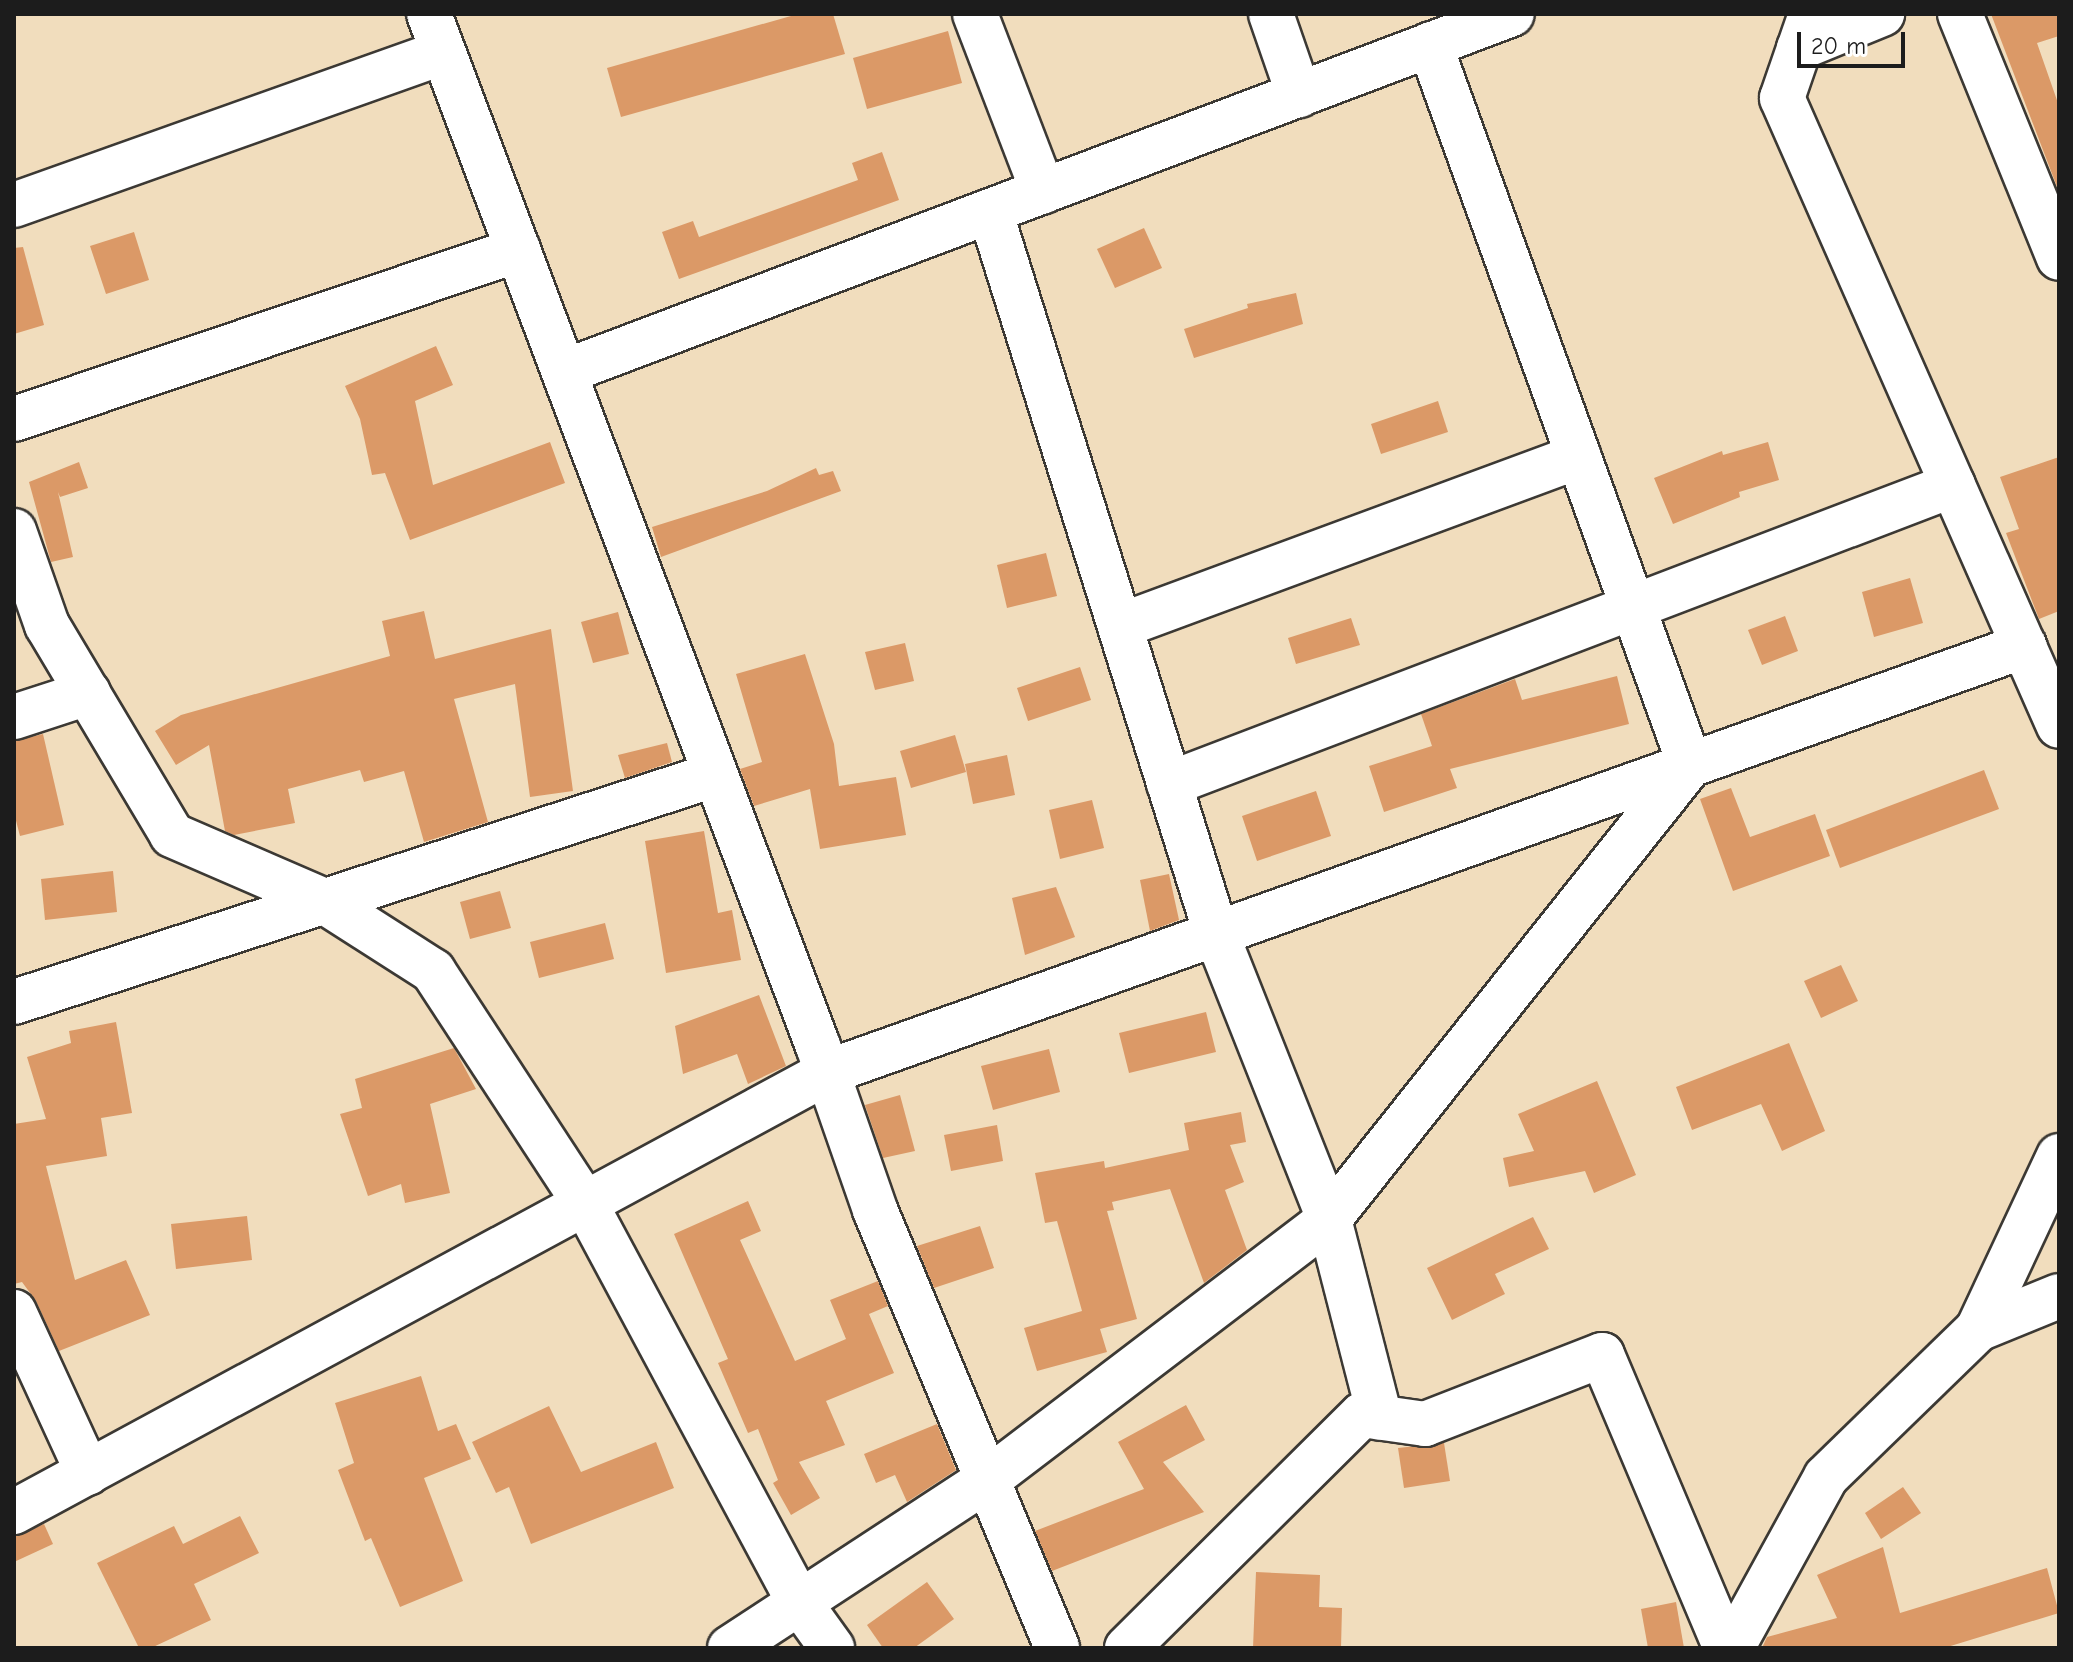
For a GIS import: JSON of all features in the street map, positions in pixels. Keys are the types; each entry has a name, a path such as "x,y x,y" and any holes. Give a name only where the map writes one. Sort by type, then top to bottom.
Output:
{"street":[{"path":"975,14 1043,191"},
{"path":"1271,14 1299,95"},
{"path":"564,372 1512,14"},
{"path":"1882,14 1805,31 1782,98 2059,726"},
{"path":"1960,14 2044,175 2059,258"},
{"path":"14,205 436,33 828,1072 875,1210 1057,1648"},
{"path":"1430,45 1690,765"},
{"path":"990,211 1216,933 1329,1219 1380,1418"},
{"path":"14,419 518,250"},
{"path":"1120,626 1579,456"},
{"path":"1169,784 1953,485"},
{"path":"14,531 47,625 172,835 322,900 433,971 585,1203 799,1602 832,1648"},
{"path":"14,1512 828,1072 2024,646"},
{"path":"14,717 88,693"},
{"path":"730,1648 987,1480 1329,1219 1690,765"},
{"path":"14,1002 95,979 322,900 714,775"},
{"path":"1732,1648 1826,1477 1978,1329 2059,1156"},
{"path":"1978,1329 2059,1296"},
{"path":"14,1312 88,1473"},
{"path":"1127,1648 1362,1415 1425,1424 1602,1355 1726,1648"}],"building":[{"path":"798,14 833,14 845,54 621,117 607,68"},
{"path":"1991,14 2059,14 2059,36 2037,43 2059,106 2059,192"},
{"path":"948,31 962,83 867,109 853,58"},
{"path":"882,152 899,200 679,279 662,232 693,221 699,237 858,180 852,163"},
{"path":"1144,228 1162,268 1115,288 1097,249"},
{"path":"134,232 149,280 106,294 90,246"},
{"path":"23,247 44,325 14,334 14,248"},
{"path":"1296,293 1303,324 1194,358 1184,329 1248,308 1247,304"},
{"path":"436,346 453,385 415,401 433,485 550,442 565,483 410,540 385,473 372,475 360,419 345,386"},
{"path":"1438,401 1448,432 1381,454 1371,424"},
{"path":"1768,442 1779,480 1739,492 1740,497 1673,524 1654,478 1722,451 1723,455"},
{"path":"2059,457 2059,611 2039,619 2006,533 2019,529 2000,477"},
{"path":"79,462 88,488 60,497 58,492 73,557 51,562 29,482"},
{"path":"816,468 819,475 833,471 841,491 661,557 652,527 767,491"},
{"path":"1046,553 1057,596 1007,608 997,565"},
{"path":"1910,578 1923,623 1874,637 1862,592"},
{"path":"424,611 435,659 551,629 573,791 530,797 515,684 454,699 488,822 424,842 404,771 364,782 360,770 288,789 295,823 234,835 225,831 209,745 176,765 155,731 181,715 390,656 382,621"},
{"path":"618,612 629,654 593,663 581,622"},
{"path":"1785,616 1798,651 1762,665 1748,630"},
{"path":"1351,618 1360,645 1296,664 1288,638"},
{"path":"905,643 914,681 875,690 865,652"},
{"path":"805,654 834,744 839,786 896,777 906,835 820,849 810,789 754,806 740,769 762,762 736,674"},
{"path":"1080,667 1091,700 1028,721 1017,688"},
{"path":"1617,676 1629,724 1450,769 1457,788 1384,812 1369,766 1432,746 1421,714 1515,679 1522,700"},
{"path":"43,734 64,825 20,836 14,813 14,741"},
{"path":"955,735 966,772 911,788 900,751"},
{"path":"667,743 672,762 625,778 618,755"},
{"path":"1007,755 1015,795 973,804 965,764"},
{"path":"1984,770 1999,809 1840,868 1826,830"},
{"path":"1731,788 1750,837 1815,814 1830,856 1733,891 1700,799"},
{"path":"1316,791 1331,836 1257,861 1242,816"},
{"path":"1092,800 1104,848 1060,859 1049,810"},
{"path":"704,831 718,913 732,910 741,960 666,973 645,841"},
{"path":"113,871 117,912 45,920 41,879"},
{"path":"1169,874 1179,920 1150,931 1140,880"},
{"path":"1056,887 1075,937 1025,955 1012,898"},
{"path":"500,891 511,928 470,939 460,902"},
{"path":"605,923 614,959 539,978 530,942"},
{"path":"1841,965 1858,1001 1821,1018 1804,981"},
{"path":"759,995 786,1066 748,1084 737,1054 683,1074 675,1026"},
{"path":"1206,1012 1216,1052 1129,1073 1119,1033"},
{"path":"116,1022 132,1113 101,1118 107,1156 46,1166 75,1280 126,1260 150,1315 59,1351 36,1301 22,1282 14,1284 14,1124 46,1119 27,1057 71,1043 69,1031"},
{"path":"1789,1043 1825,1131 1782,1151 1761,1104 1692,1130 1676,1087"},
{"path":"454,1048 476,1089 430,1104 450,1193 405,1203 401,1184 368,1196 340,1114 362,1108 355,1079"},
{"path":"1049,1049 1060,1092 993,1110 981,1066"},
{"path":"1597,1081 1636,1175 1594,1193 1585,1171 1509,1187 1503,1158 1534,1151 1518,1114"},
{"path":"900,1095 915,1151 883,1158 865,1105"},
{"path":"1241,1112 1246,1142 1230,1145 1244,1182 1225,1190 1247,1250 1204,1283 1170,1189 1112,1202 1114,1210 1107,1211 1137,1319 1100,1329 1107,1352 1037,1371 1024,1328 1082,1311 1057,1221 1045,1223 1035,1173 1104,1161 1105,1168 1189,1150 1184,1123"},
{"path":"997,1125 1003,1161 951,1171 944,1135"},
{"path":"748,1201 761,1231 740,1240 795,1361 846,1339 830,1300 878,1281 888,1306 869,1314 894,1373 826,1401 845,1445 799,1462 820,1498 791,1515 773,1483 778,1480 758,1429 748,1433 718,1363 728,1359 674,1234"},
{"path":"247,1216 252,1260 176,1269 171,1224"},
{"path":"1533,1217 1549,1249 1495,1274 1505,1294 1452,1320 1427,1268"},
{"path":"980,1226 994,1268 934,1288 917,1246"},
{"path":"421,1376 438,1431 456,1424 471,1459 424,1478 463,1581 400,1607 371,1538 365,1541 338,1470 354,1463 335,1403"},
{"path":"1186,1405 1205,1440 1163,1462 1204,1512 1052,1571 1035,1531 1144,1489 1118,1442"},
{"path":"549,1406 581,1472 656,1442 674,1488 531,1544 509,1487 496,1493 472,1442"},
{"path":"937,1424 956,1470 907,1502 895,1475 876,1483 864,1454"},
{"path":"1444,1443 1450,1481 1404,1488 1398,1448"},
{"path":"1903,1487 1921,1513 1881,1539 1865,1513"},
{"path":"240,1516 259,1553 194,1584 211,1620 151,1648 139,1648 97,1563 174,1526 183,1544"},
{"path":"44,1524 53,1544 14,1562 14,1537"},
{"path":"1883,1547 1900,1613 2047,1568 2059,1613 1944,1648 1762,1648 1767,1637 1837,1618 1817,1575"},
{"path":"1256,1572 1320,1575 1319,1607 1342,1608 1341,1648 1253,1648"},
{"path":"927,1582 954,1619 914,1648 883,1648 867,1625"},
{"path":"1676,1602 1684,1648 1648,1648 1641,1609"}]}
